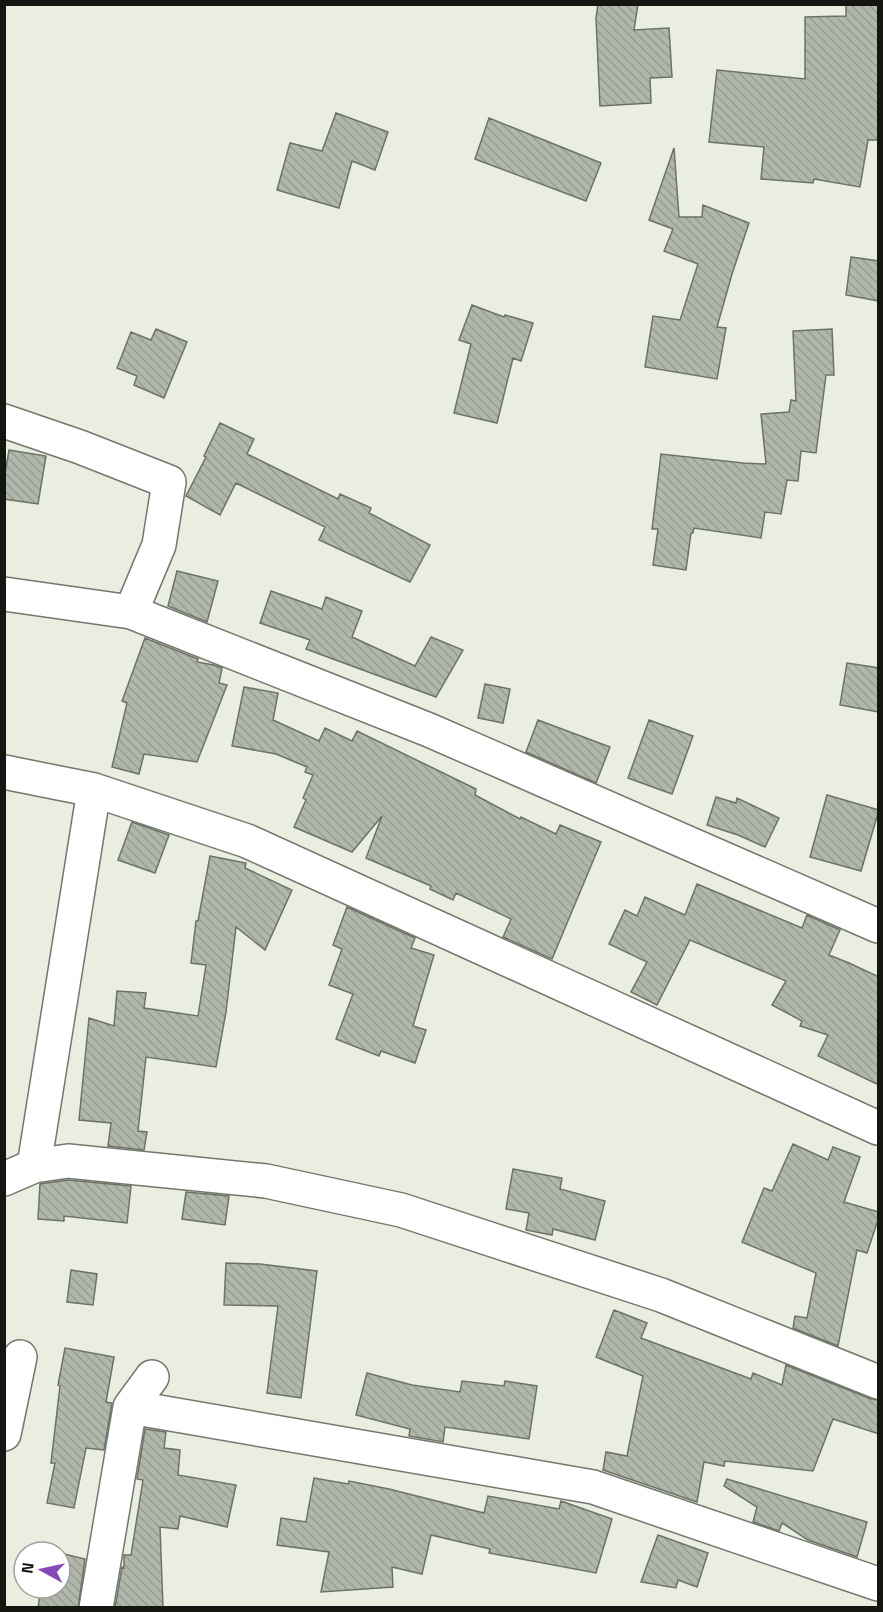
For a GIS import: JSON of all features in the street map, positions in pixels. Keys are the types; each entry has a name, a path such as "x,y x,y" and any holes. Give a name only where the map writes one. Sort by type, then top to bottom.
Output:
{"street":[{"path":"4,421 80,447 169,482 159,545 131,612"},
{"path":"4,594 131,612 429,730 879,926"},
{"path":"4,771 94,790 247,841 879,1128"},
{"path":"94,790 19,1172 68,1161 266,1181 400,1210 661,1295 879,1382"},
{"path":"4,1434 20,1357"},
{"path":"96,1608 130,1407 152,1377"},
{"path":"130,1407 593,1487 879,1584"}],"building":[{"path":"598,4 638,4 634,30 669,28 672,77 650,78 651,103 600,106 596,18"},
{"path":"846,4 879,4 879,140 868,140 860,187 814,179 813,183 761,179 764,147 709,142 717,70 805,79 805,17 846,16"},
{"path":"336,113 388,132 375,170 352,161 339,208 277,190 290,143 322,151"},
{"path":"489,118 601,163 586,201 475,159"},
{"path":"674,148 679,217 702,217 703,205 749,223 717,327 726,328 717,379 645,367 653,316 680,320 698,264 664,251 673,229 649,220"},
{"path":"851,257 879,261 879,301 846,295"},
{"path":"472,305 504,317 505,315 533,323 521,361 513,358 497,423 454,413 471,344 459,340"},
{"path":"156,329 187,342 164,398 134,385 137,376 117,368 131,332 151,340"},
{"path":"832,329 834,375 826,375 816,453 801,451 798,481 787,480 781,514 765,512 761,538 694,528 691,533 686,570 653,565 658,529 652,529 661,454 766,464 761,414 789,412 791,400 796,401 793,331"},
{"path":"220,423 254,439 247,454 338,499 340,494 371,508 369,513 430,545 410,582 319,540 325,527 236,483 220,515 186,496"},
{"path":"9,450 46,456 38,504 4,499 4,479"},
{"path":"177,571 218,581 207,622 168,606"},
{"path":"271,591 322,609 326,597 362,611 352,637 415,666 431,637 463,650 436,697 306,649 310,640 260,623"},
{"path":"145,638 198,659 197,662 222,668 219,683 227,685 197,762 144,754 139,774 112,767 127,703 122,701"},
{"path":"847,663 879,668 879,712 840,705"},
{"path":"485,684 510,689 503,723 478,718"},
{"path":"244,687 278,693 273,720 319,741 325,728 352,741 357,731 476,789 475,795 520,819 521,817 556,834 560,825 601,842 552,959 503,937 511,919 456,893 453,900 430,889 431,886 366,858 382,816 352,852 294,827 306,800 303,798 313,775 305,772 307,767 276,754 232,746"},
{"path":"538,720 610,747 596,783 526,752"},
{"path":"649,720 693,736 672,794 628,778"},
{"path":"827,795 879,810 861,871 810,857"},
{"path":"716,797 736,803 737,798 779,818 765,847 707,825"},
{"path":"132,822 169,835 155,873 118,860"},
{"path":"210,856 246,863 245,868 292,890 265,950 236,927 226,1012 216,1067 146,1057 138,1131 147,1132 144,1150 108,1146 111,1123 79,1120 89,1018 114,1026 117,991 146,993 144,1008 198,1016 206,965 191,963 196,921 198,921"},
{"path":"697,884 802,928 807,915 840,930 829,955 879,977 879,1085 818,1056 828,1035 800,1026 802,1021 772,1005 786,981 690,940 657,1005 631,992 647,962 609,944 625,910 637,916 645,897 685,915"},
{"path":"347,907 415,938 411,948 434,955 413,1026 426,1030 415,1063 381,1051 379,1056 336,1039 353,994 329,985 342,949 333,945"},
{"path":"793,1144 828,1160 833,1147 860,1157 844,1202 879,1212 867,1253 857,1250 838,1346 793,1328 795,1316 807,1318 816,1273 742,1242 764,1188 772,1191"},
{"path":"513,1169 562,1178 560,1189 605,1201 595,1240 553,1229 552,1235 526,1230 529,1213 506,1209"},
{"path":"68,1180 131,1186 127,1223 64,1216 64,1221 38,1219 40,1184"},
{"path":"186,1192 229,1196 225,1225 182,1219"},
{"path":"226,1263 260,1264 317,1271 301,1398 267,1393 278,1306 224,1305"},
{"path":"71,1270 97,1274 93,1305 67,1302"},
{"path":"614,1310 647,1323 641,1338 751,1379 753,1373 782,1385 786,1365 871,1399 879,1400 879,1434 833,1419 813,1471 725,1461 724,1466 704,1462 697,1502 603,1470 606,1452 627,1456 643,1376 596,1357"},
{"path":"65,1348 114,1357 106,1402 112,1403 104,1450 86,1448 74,1508 47,1503 55,1463 51,1463 60,1386 58,1385"},
{"path":"367,1373 412,1385 460,1392 462,1381 504,1386 505,1381 537,1386 529,1439 445,1427 443,1442 409,1436 410,1429 356,1415"},
{"path":"145,1429 166,1432 164,1448 180,1450 178,1475 236,1485 227,1527 180,1516 178,1529 160,1527 163,1608 115,1608 122,1567 124,1568 124,1555 131,1555 143,1480 137,1479"},
{"path":"314,1478 348,1484 349,1481 389,1489 484,1513 488,1496 559,1509 561,1501 612,1519 596,1573 489,1553 490,1549 431,1535 422,1574 392,1567 393,1587 321,1592 329,1552 277,1545 281,1518 306,1522"},
{"path":"727,1479 867,1522 857,1557 808,1540 782,1523 779,1531 753,1522 757,1507 724,1486"},
{"path":"658,1535 708,1553 697,1587 678,1580 676,1588 641,1582"},
{"path":"72,1556 85,1559 78,1608 38,1608 39,1600 72,1600"}]}
